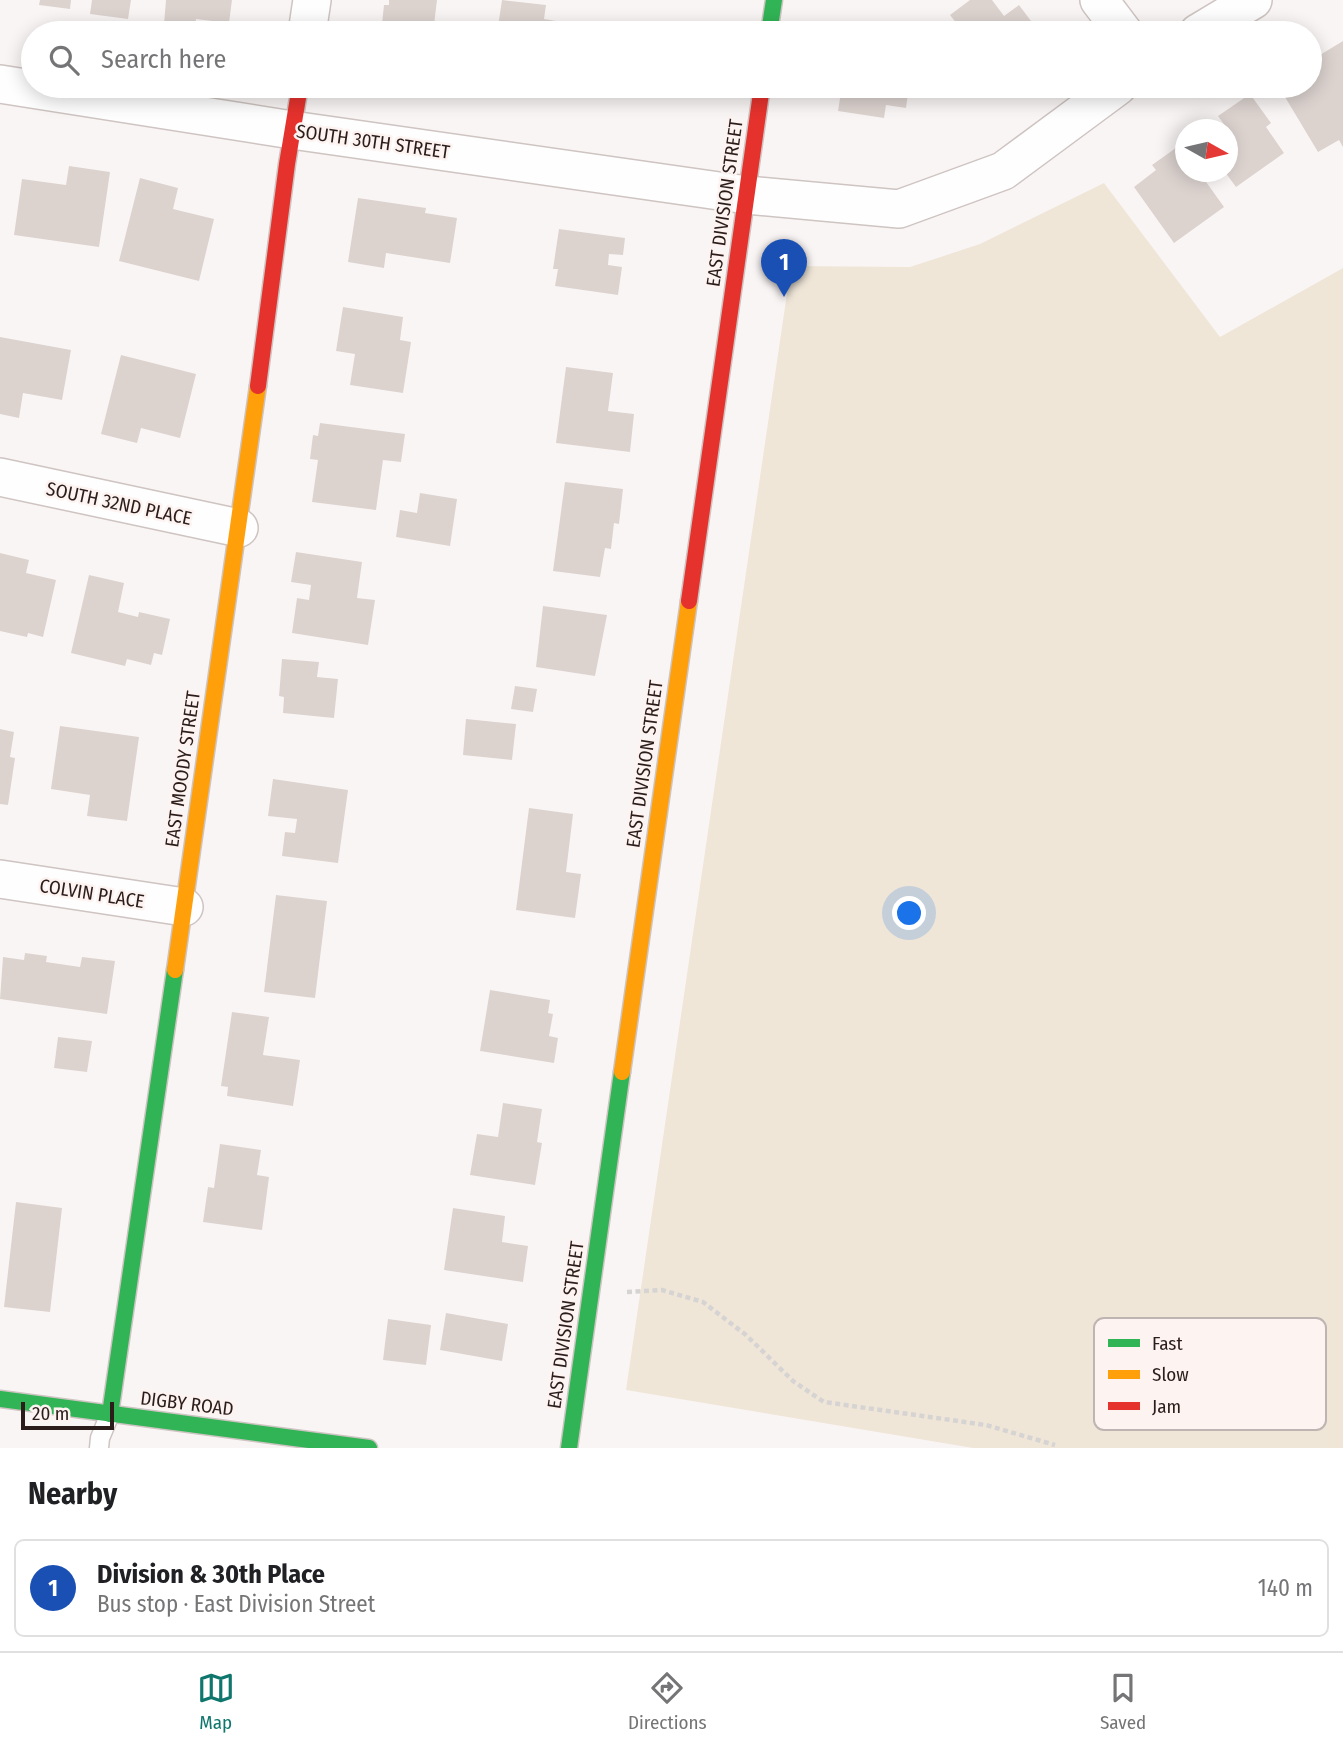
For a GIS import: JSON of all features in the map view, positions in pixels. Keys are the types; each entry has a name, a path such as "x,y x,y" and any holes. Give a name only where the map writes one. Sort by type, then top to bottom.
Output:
{"street":[{"path":"309,21 312,0"},
{"path":"771,21 774,0"},
{"path":"1099,0 1115,21"},
{"path":"1218,21 1253,0"},
{"name":"SOUTH 30TH STREET","path":"0,84 21,87"},
{"name":"SOUTH 30TH STREET","path":"89,98 747,195 899,209 1003,171 1102,98"},
{"name":"EAST MOODY STREET","path":"110,1414 239,528 298,98"},
{"name":"EAST DIVISION STREET","path":"569,1448 760,98"},
{"name":"SOUTH 32ND PLACE","path":"0,477 239,528"},
{"name":"COLVIN PLACE","path":"0,879 184,907"},
{"name":"DIGBY ROAD","path":"0,1399 369,1448"}],"lane":[{"path":"99,1448 100,1438 110,1414"}],"path":[{"path":"627,1292 662,1290 703,1302 746,1335 793,1381 824,1402 986,1425 1055,1445"}],"shaded area":[{"path":"1104,183 1220,337 1343,268 1343,1448 973,1448 626,1390 791,266 910,267 980,244"}],"building":[{"path":"40,0 71,0 70,9 39,5"},
{"path":"92,0 131,0 128,19 90,14"},
{"path":"166,0 232,0 229,21 164,21"},
{"path":"389,0 437,0 434,21 382,21 384,5 389,5"},
{"path":"502,0 546,5 544,19 556,21 499,21"},
{"path":"970,0 992,0 1004,16 1019,5 1031,21 955,21 950,15"},
{"path":"1343,41 1343,147 1339,140 1318,152 1286,98 1322,98 1322,54"},
{"path":"840,98 907,98 906,108 886,105 884,118 838,111"},
{"path":"1244,98 1253,98 1271,123 1266,127 1284,153 1236,187 1232,182 1238,182 1238,119 1220,119 1218,116"},
{"path":"1175,149 1175,182 1206,182 1224,207 1174,243 1134,187 1156,170 1152,165"},
{"path":"69,166 110,172 99,247 14,235 22,179 66,185"},
{"path":"140,178 178,188 173,209 214,219 199,281 119,261"},
{"path":"358,198 426,208 425,213 457,218 450,263 386,253 384,268 348,262"},
{"path":"559,229 625,238 623,255 609,254 608,265 622,267 618,295 555,286 558,269 553,269"},
{"path":"343,307 403,317 400,340 411,342 403,393 350,385 355,354 336,351"},
{"path":"0,337 71,350 62,400 23,393 19,418 0,414"},
{"path":"121,355 196,374 180,438 141,428 137,443 101,434"},
{"path":"566,367 613,373 608,411 634,414 630,452 556,443"},
{"path":"320,423 405,434 401,462 383,460 376,510 312,502 318,460 310,459 313,435 318,436"},
{"path":"565,482 623,489 619,524 614,523 611,549 605,548 600,577 553,571"},
{"path":"420,493 457,499 450,546 396,537 400,510 417,513"},
{"path":"296,552 362,562 357,598 375,600 368,645 292,633 297,598 309,600 311,585 291,582"},
{"path":"0,553 29,560 26,573 56,580 43,637 28,633 27,637 0,631"},
{"path":"89,575 124,583 118,612 138,617 139,612 170,619 162,655 154,653 151,665 127,659 125,666 71,653"},
{"path":"543,606 607,615 595,676 536,667"},
{"path":"282,659 319,662 317,677 338,679 334,718 283,713 284,697 279,696"},
{"path":"515,686 537,689 533,712 511,709"},
{"path":"466,719 516,724 512,760 463,755"},
{"path":"60,726 139,737 127,821 87,816 90,795 51,789"},
{"path":"0,729 14,732 10,757 15,758 8,805 0,804"},
{"path":"273,779 348,790 338,863 282,856 285,832 295,833 297,819 268,816"},
{"path":"529,808 573,814 566,872 581,874 575,918 516,910"},
{"path":"276,895 327,901 315,998 264,992"},
{"path":"25,953 47,956 46,962 80,967 82,957 115,961 107,1014 0,999 3,957 24,960"},
{"path":"490,990 550,1000 548,1013 553,1014 549,1036 558,1038 554,1063 480,1051"},
{"path":"232,1012 269,1017 263,1055 300,1060 293,1106 227,1096 228,1087 221,1086"},
{"path":"58,1037 92,1041 87,1072 54,1068"},
{"path":"503,1103 542,1109 537,1142 542,1143 535,1185 470,1175 477,1134 498,1137"},
{"path":"220,1144 261,1150 257,1175 269,1177 262,1230 203,1222 208,1187 214,1188"},
{"path":"16,1202 62,1208 50,1312 4,1307"},
{"path":"453,1208 505,1216 502,1242 528,1246 523,1282 444,1270"},
{"path":"446,1313 508,1324 502,1361 440,1350"},
{"path":"388,1319 431,1325 426,1365 383,1360"}],"traffic: fast":[{"path":"771,21 774,0"},
{"path":"110,1414 175,970"},
{"path":"569,1448 622,1072"},
{"path":"0,1399 369,1448"}],"traffic: slow":[{"path":"175,970 258,386"},
{"path":"622,1072 689,601"}],"traffic: jam":[{"path":"258,386 298,98"},
{"path":"689,601 760,98"}],"place":[{"name":"Division & 30th Place","path":"784,297"}]}
